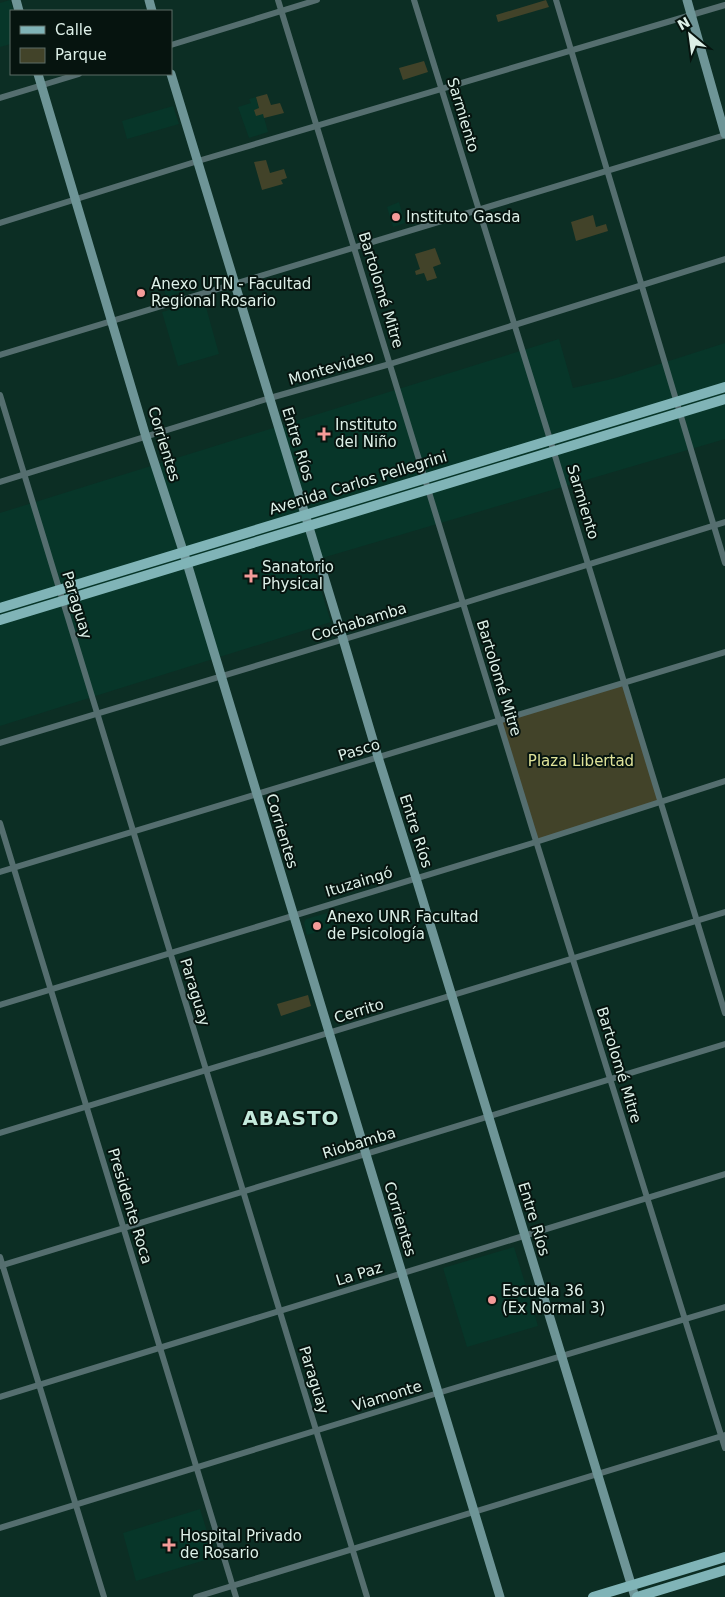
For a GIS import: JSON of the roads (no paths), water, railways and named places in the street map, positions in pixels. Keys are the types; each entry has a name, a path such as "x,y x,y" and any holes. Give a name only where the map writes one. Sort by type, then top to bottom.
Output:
{"main road":[{"path":"687,0 725,134"},
{"name":"Corrientes","path":"38,75 113,320 146,437 187,564 500,1597"},
{"name":"Entre Ríos","path":"171,75 636,1597"},
{"name":"Avenida Carlos Pellegrini","path":"0,608 725,387"},
{"name":"Avenida Carlos Pellegrini","path":"0,620 725,399"},
{"path":"594,1597 725,1557"},
{"path":"636,1597 725,1570"}],"street":[{"name":"Bartolomé Mitre","path":"278,0 536,842 723,1435 725,1448"},
{"path":"172,45 317,0"},
{"name":"Sarmiento","path":"414,0 551,440 623,683 725,1012"},
{"path":"556,0 725,563"},
{"path":"0,222 198,161 725,6"},
{"path":"0,98 76,75"},
{"path":"0,355 725,134"},
{"name":"Montevideo","path":"0,482 270,398 390,364 514,323 725,259"},
{"name":"Paraguay","path":"0,395 367,1597"},
{"name":"Cochabamba","path":"0,743 464,604 725,522"},
{"name":"Pasco","path":"0,872 725,652"},
{"name":"Ituzaingó","path":"0,1005 536,842 725,781"},
{"name":"Presidente Roca","path":"0,823 236,1597"},
{"name":"Cerrito","path":"0,1133 725,912"},
{"name":"Riobamba","path":"1,1266 725,1044"},
{"name":"La Paz","path":"0,1397 725,1174"},
{"path":"0,1257 1,1266 104,1597"},
{"name":"Viamonte","path":"0,1528 316,1430 725,1307"},
{"path":"196,1597 723,1435"}],"place":[{"name":"Instituto Gasda","path":"396,217"},
{"name":"Anexo UTN - Facultad Regional Rosario","path":"141,293"},
{"name":"Instituto del Niño","path":"324,434"},
{"name":"Sanatorio Physical","path":"251,576"},
{"name":"Anexo UNR Facultad de Psicología","path":"317,926"},
{"name":"Escuela 36 (Ex Normal 3)","path":"492,1300"},
{"name":"Hospital Privado de Rosario","path":"169,1545"}],"district":[{"name":"ABASTO","path":"291,1118"}],"park label":[{"name":"Plaza Libertad","path":"581,761"}]}
